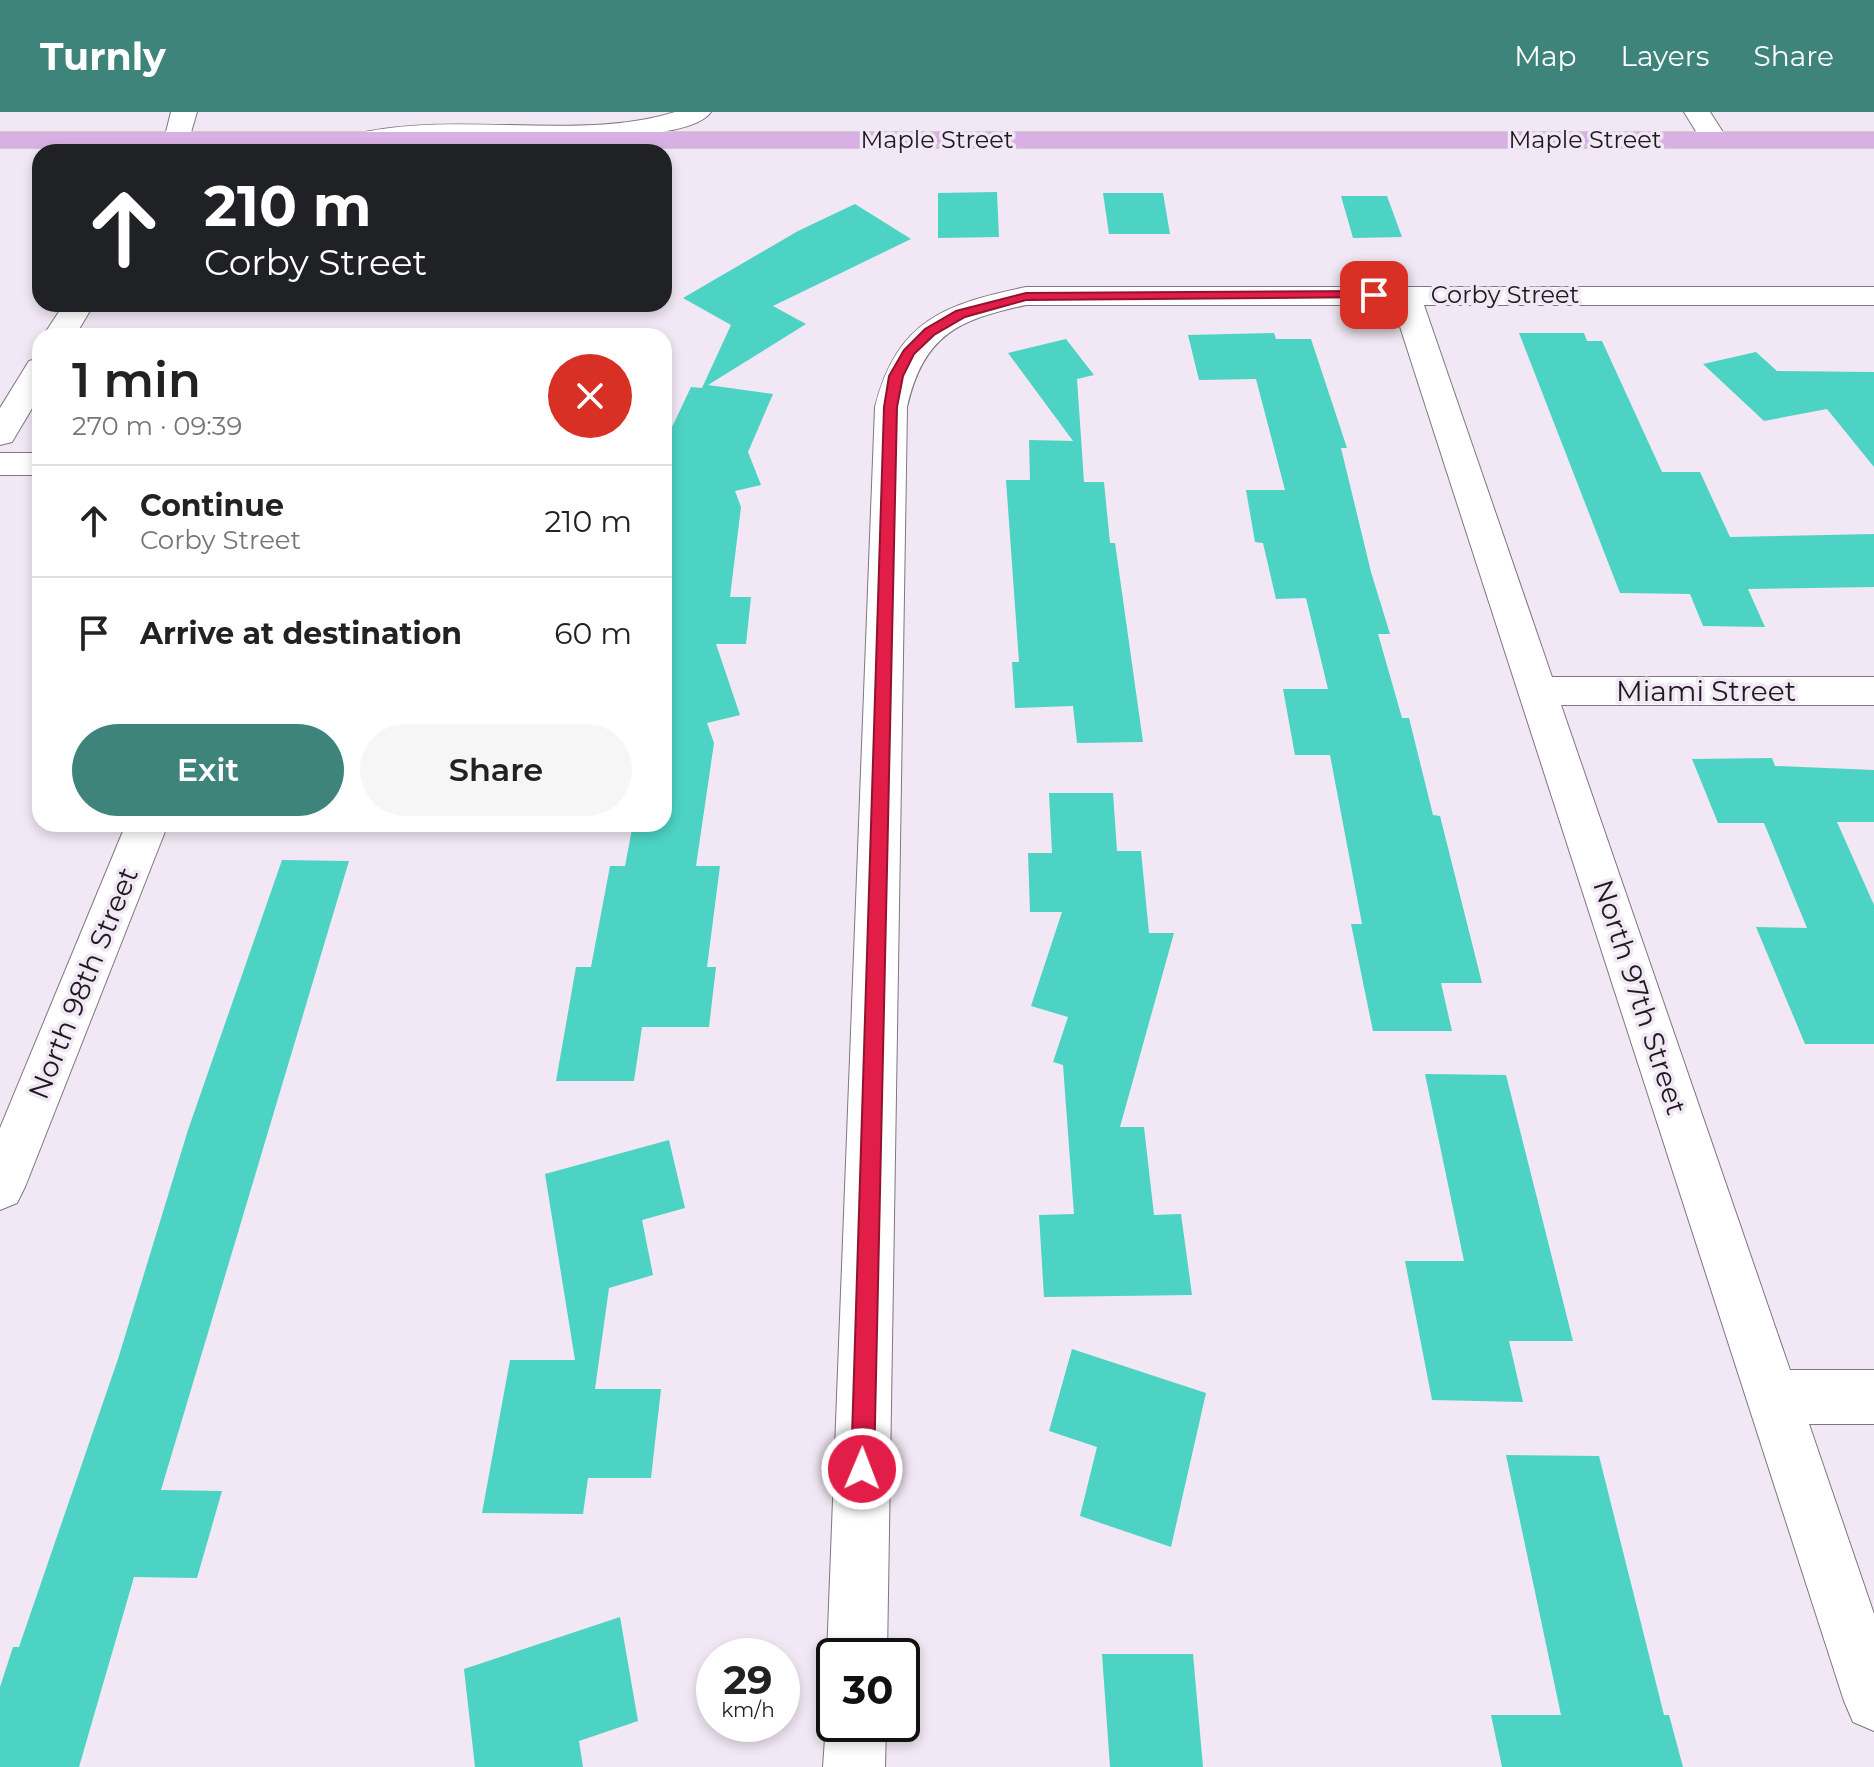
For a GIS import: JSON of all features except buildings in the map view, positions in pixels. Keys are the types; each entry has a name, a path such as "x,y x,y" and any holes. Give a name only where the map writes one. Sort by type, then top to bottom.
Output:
{"main road":[{"name":"Maple Street","path":"0,140 116,144"},
{"name":"Maple Street","path":"239,144 337,141 1874,140"}],"street":[{"path":"175,144 184,112"},
{"path":"337,141 462,130 653,124 698,112"},
{"path":"1697,112 1715,140"},
{"name":"North 97th Street","path":"1405,295 1874,1701"},
{"name":"Corby Street","path":"857,1638 891,407 896,376 909,353 929,332 960,314 989,303 1039,296 1874,296"},
{"path":"0,435 32,381"},
{"path":"0,464 32,464"},
{"name":"Miami Street","path":"1538,691 1874,691"},
{"name":"North 98th Street","path":"0,1187 144,832"},
{"path":"1773,1397 1874,1397"},
{"path":"854,1767 855,1742"}],"route":[{"path":"862,1469 891,407 896,376 909,353 929,332 960,314 989,303 1026,296 1374,295"}]}
